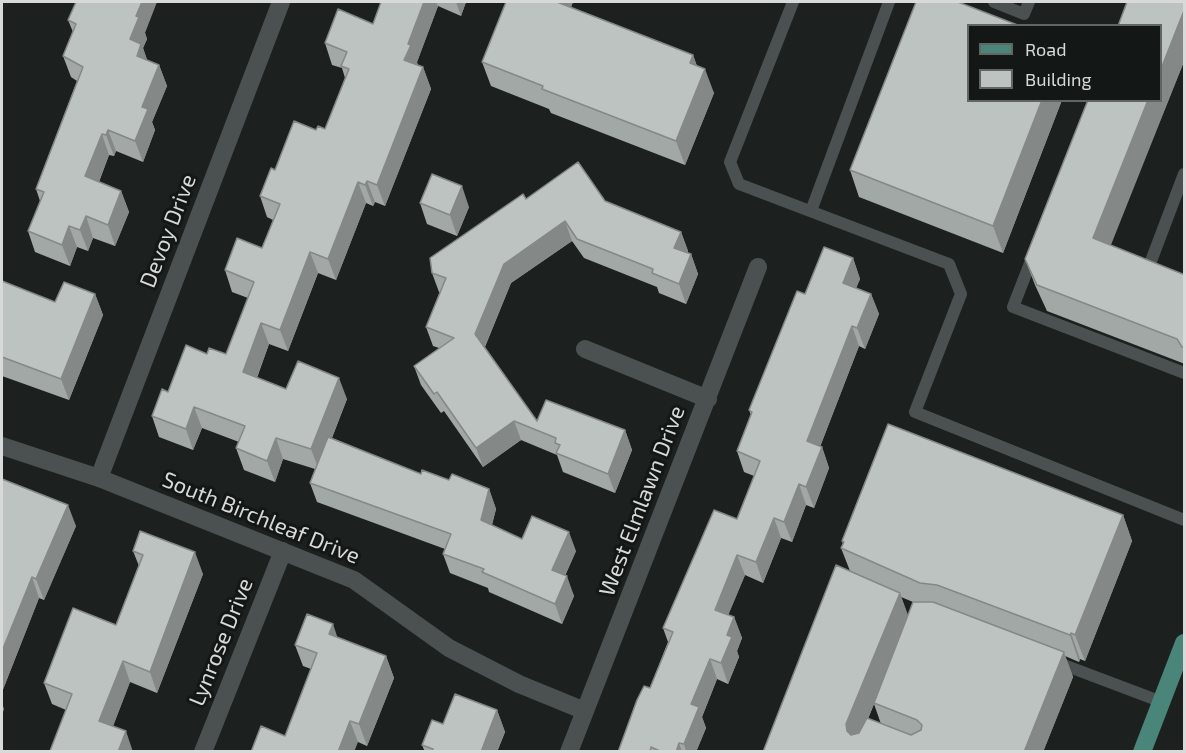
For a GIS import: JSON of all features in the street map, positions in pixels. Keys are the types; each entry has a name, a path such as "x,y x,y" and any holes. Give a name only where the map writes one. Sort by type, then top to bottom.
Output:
{"main road":[{"path":"1142,752 1185,644"}],"street":[{"name":"Devoy Drive","path":"99,478 281,2"},
{"name":"West Elmlawn Drive","path":"569,752 758,267"},
{"path":"585,350 708,399"},
{"name":"South Birchleaf Drive","path":"2,446 99,478 354,580 449,648 519,684 585,711"},
{"name":"Lynrose Drive","path":"203,752 283,551"}],"lane":[{"path":"793,2 730,162 739,184 949,264 961,294 915,412 1185,520"},
{"path":"811,211 889,2"},
{"path":"994,2 1024,14 1029,2"},
{"path":"1185,174 1148,269 1185,283"},
{"path":"1038,242 1013,307 1185,373"},
{"path":"1044,657 1162,702"}],"building":[{"path":"76,2 142,2 130,39 141,44 137,56 159,65 142,107 148,109 135,141 108,130 106,135 102,134 85,176 121,191 108,225 86,216 80,230 69,226 62,245 28,231 44,192 36,189 83,67 63,56 76,24 68,20"},
{"path":"381,2 424,2 404,60 423,67 377,185 367,181 365,185 358,182 328,259 310,252 280,330 261,323 243,372 286,389 298,361 339,378 311,449 276,438 267,461 236,448 245,426 194,407 186,429 152,416 162,389 168,392 186,345 207,354 209,348 226,354 254,282 225,270 237,238 262,248 280,204 260,196 271,168 275,170 294,121 316,130 318,126 325,129 349,69 341,66 347,52 325,43 338,9 373,24"},
{"path":"506,2 557,2 693,55 690,63 705,69 676,141 542,89 543,86 482,62"},
{"path":"916,2 958,2 1015,24 967,24 967,102 1041,102 993,226 850,170"},
{"path":"1127,2 1185,2 1185,8 1162,66 1162,24 1119,24"},
{"path":"1087,102 1147,102 1093,238 1185,275 1185,348 1177,339 1037,285 1025,259"},
{"path":"578,162 605,201 681,232 674,248 691,254 679,284 652,273 653,269 577,239 565,221 504,264 475,334 537,421 546,400 625,430 608,474 556,453 560,445 555,443 556,438 514,421 476,448 437,392 434,394 414,366 454,338 426,327 446,278 432,273 430,258 523,194 526,199"},
{"path":"432,174 462,186 450,215 420,203"},
{"path":"824,247 853,258 843,283 871,294 857,328 852,326 807,441 822,447 806,487 799,484 784,522 774,518 756,562 737,555 715,610 734,617 727,635 732,637 721,663 710,659 691,704 699,707 684,744 679,743 676,752 662,752 651,747 650,752 618,752 637,700 644,686 650,688 673,632 663,628 714,510 737,519 760,461 737,451 752,412 749,410 797,291 805,294"},
{"path":"2,281 55,302 64,282 95,294 61,379 2,357"},
{"path":"888,424 1123,515 1075,635 937,585 920,583 841,548"},
{"path":"328,437 421,474 422,470 449,480 452,474 489,489 481,520 522,539 532,516 569,532 552,570 567,576 555,604 482,572 484,569 443,554 451,534 310,483"},
{"path":"2,479 68,505 36,579 32,577 2,651"},
{"path":"140,531 195,552 150,672 123,661 99,721 126,731 118,752 52,752 50,751 72,694 44,683 73,608 116,625 143,555 133,551"},
{"path":"836,565 900,593 846,724 847,731 851,735 859,733 867,718 911,735 921,730 922,725 917,720 874,703 913,602 933,602 1064,652 1024,752 763,752"},
{"path":"307,614 333,624 329,634 386,656 359,724 350,721 338,752 251,752 261,726 285,736 317,653 295,645"},
{"path":"455,694 497,710 481,752 432,752 433,749 422,745 432,720 443,724"}]}
